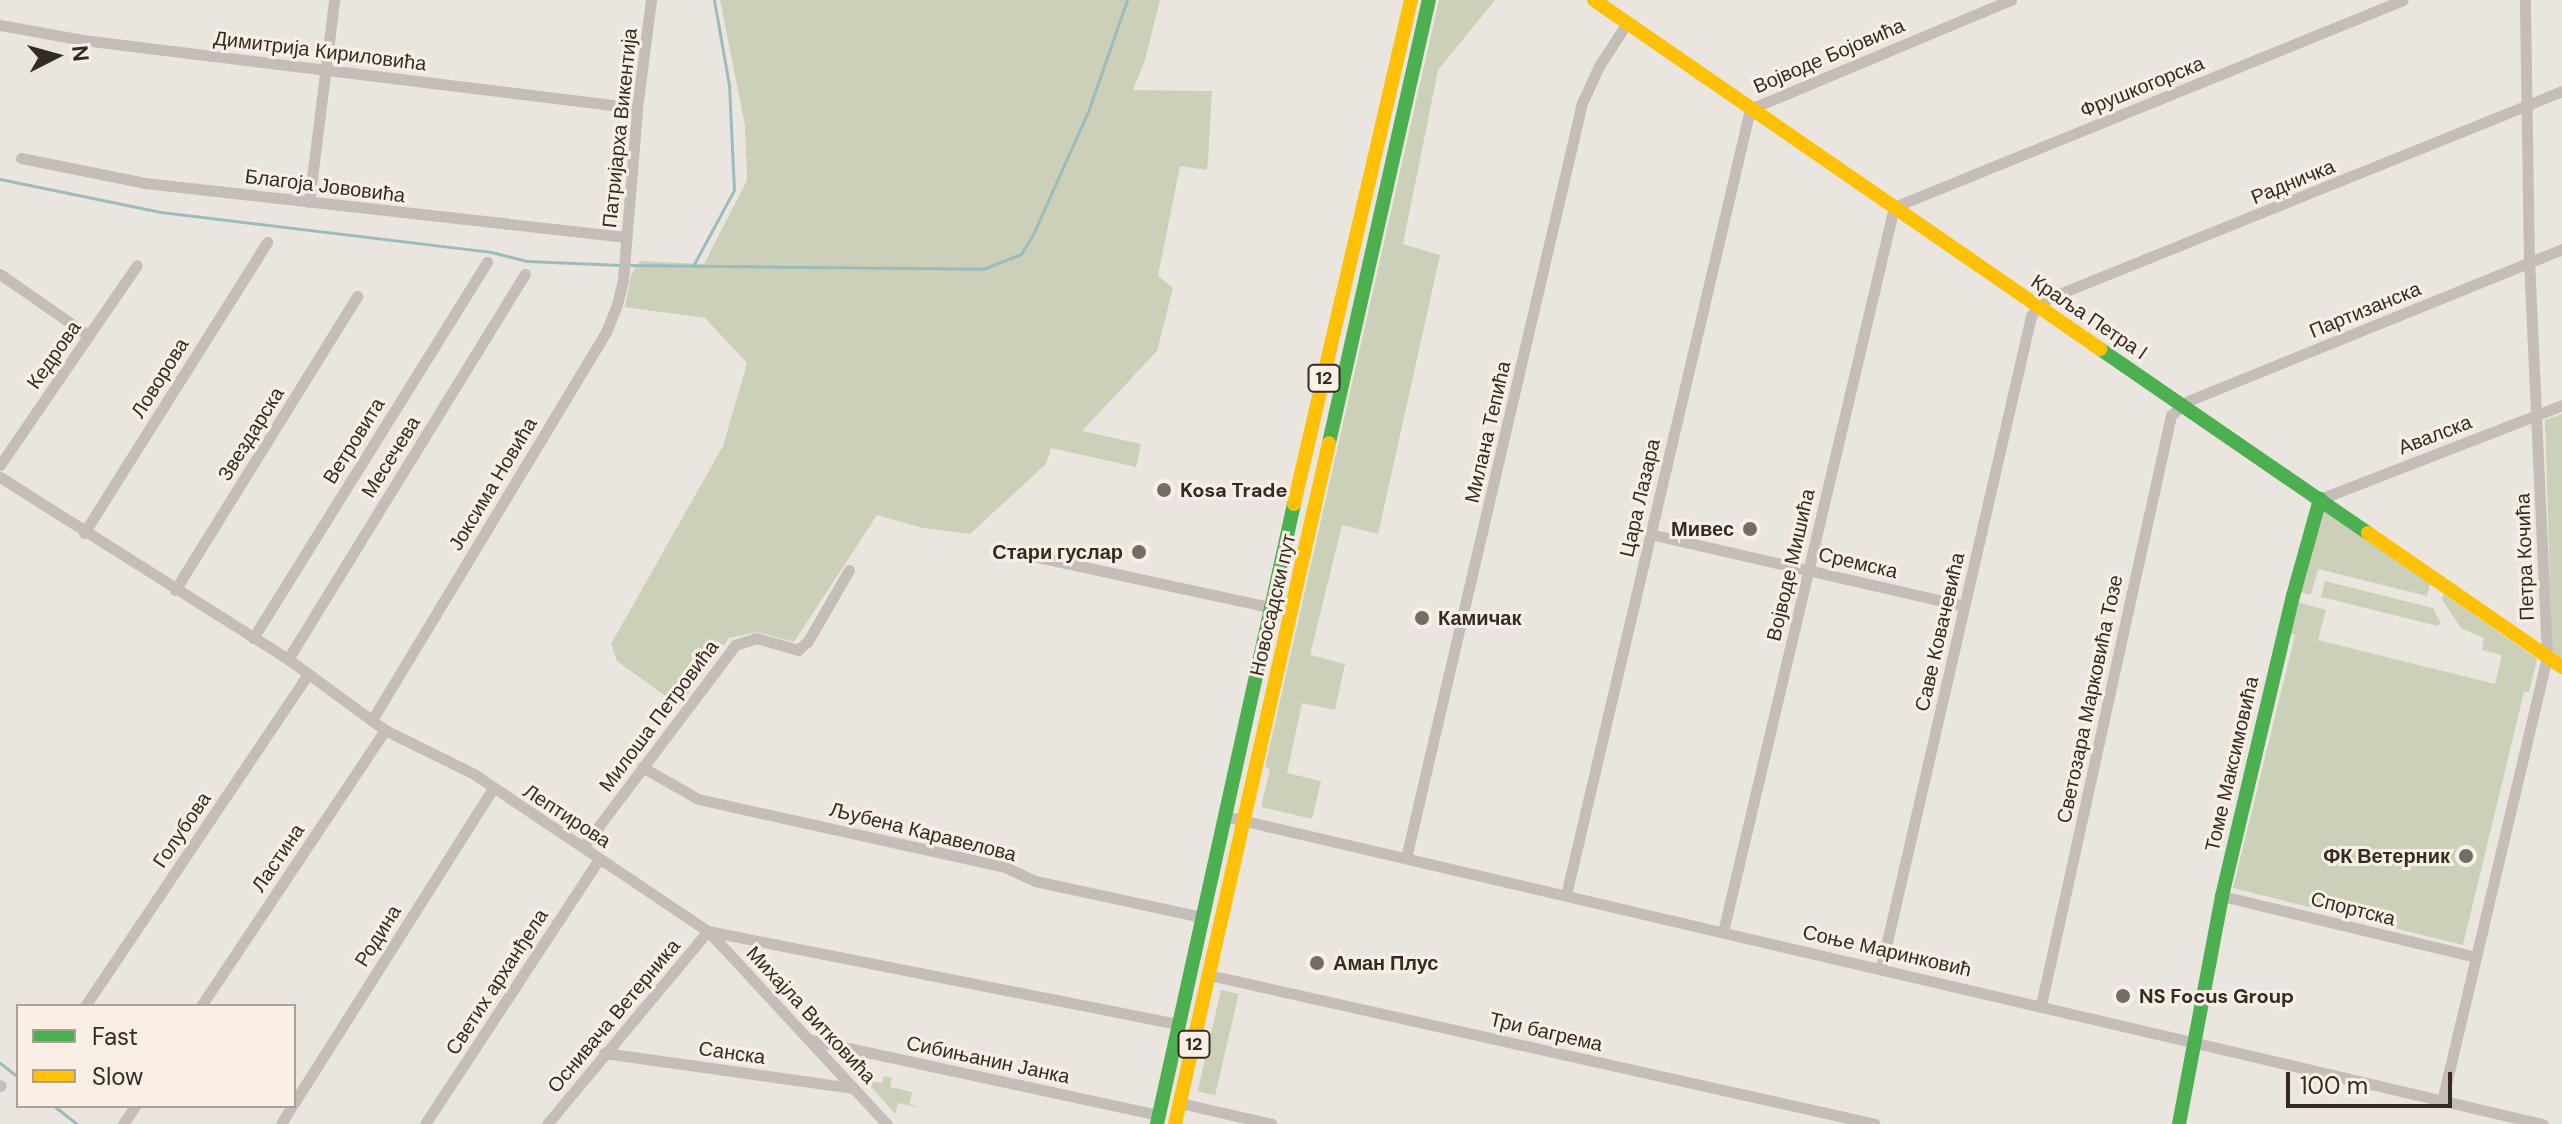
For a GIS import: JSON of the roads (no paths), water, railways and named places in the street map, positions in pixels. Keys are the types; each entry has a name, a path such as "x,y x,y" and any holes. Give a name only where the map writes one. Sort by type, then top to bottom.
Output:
{"main road":[{"name":"Новосадски пут","path":"1158,1120 1270,607 1411,0"},
{"name":"Новосадски пут","path":"1175,1124 1429,0"},
{"name":"Краља Петра I","path":"1594,0 2562,667"},
{"name":"Томе Максимовића","path":"2179,1124 2192,1040 2222,896 2293,596 2320,499"}],"street":[{"path":"309,202 334,0"},
{"name":"Патријарха Викентија","path":"624,265 637,108 651,0"},
{"name":"Војводе Бојовића","path":"1750,109 2011,0"},
{"name":"Фрушкогорска","path":"1894,207 2403,0"},
{"name":"Петра Кочића","path":"2442,1101 2547,656 2529,262 2525,0"},
{"name":"Милана Тепића","path":"1406,858 1582,103 1599,66 1627,23"},
{"name":"Димитрија Кириловића","path":"0,25 83,40 637,108"},
{"name":"Радничка","path":"2038,306 2049,298 2529,107 2562,91"},
{"name":"Цара Лазара","path":"1566,895 1750,109"},
{"name":"Благоја Јововића","path":"21,158 145,183 626,237"},
{"name":"Војводе Мишића","path":"1723,932 1894,207"},
{"name":"Ловорова","path":"84,533 267,242"},
{"name":"Партизанска","path":"2181,404 2562,249"},
{"name":"Ветровита","path":"253,638 487,262"},
{"name":"Кедрова","path":"0,465 137,265"},
{"name":"Јоксима Новића","path":"372,720 606,332 624,265"},
{"path":"0,274 89,336"},
{"name":"Месечева","path":"288,659 525,274"},
{"name":"Звездарска","path":"175,590 357,296"},
{"name":"Саве Ковачевића","path":"1881,968 2031,316 2038,306"},
{"name":"Светозара Марковића Тозе","path":"2041,1005 2170,418 2181,404"},
{"name":"Авалска","path":"2320,499 2562,405"},
{"name":"Лептирова","path":"0,477 84,533 288,659 385,730 474,774 708,931 1179,1024"},
{"name":"Сремска","path":"1650,534 1964,606"},
{"name":"Новосадски пут","path":"1038,557 1270,607"},
{"name":"Милоша Петровића","path":"583,847 735,645 756,638 798,650 808,641 849,570"},
{"name":"Голубова","path":"86,1004 308,674"},
{"name":"Ластина","path":"202,1004 385,730"},
{"name":"Љубена Каравелова","path":"642,767 698,799 1005,867 1035,881 1202,917"},
{"name":"Родина","path":"296,1100 493,788"},
{"name":"Соње Маринковић","path":"1224,816 2542,1124"},
{"name":"Светих арханђела","path":"425,1124 599,859"},
{"name":"Спортска","path":"2222,896 2476,957"},
{"name":"Михајла Витковића","path":"708,931 887,1124"},
{"name":"Оснивача Ветерника","path":"547,1124 708,931"},
{"name":"Три багрема","path":"1209,975 1875,1124"},
{"name":"Сибињанин Јанка","path":"811,1040 1158,1120"},
{"name":"Санска","path":"604,1053 854,1088"},
{"path":"1180,1103 1272,1124"}],"waterway":[{"path":"694,264 734,190 729,85 714,0"},
{"path":"627,265 983,269 1021,254 1034,232 1089,109 1127,0"},
{"path":"0,179 161,212 491,252 527,261 620,265"},
{"path":"0,1063 16,1075"},
{"path":"57,1108 77,1124"}],"place":[{"name":"Kosa Trade","path":"1164,490"},
{"name":"Мивес","path":"1750,529"},
{"name":"Стари гуслар","path":"1139,552"},
{"name":"Камичак","path":"1422,618"},
{"name":"ФК Ветерник","path":"2466,856"},
{"name":"Аман Плус","path":"1317,963"},
{"name":"NS Focus Group","path":"2123,996"}]}
